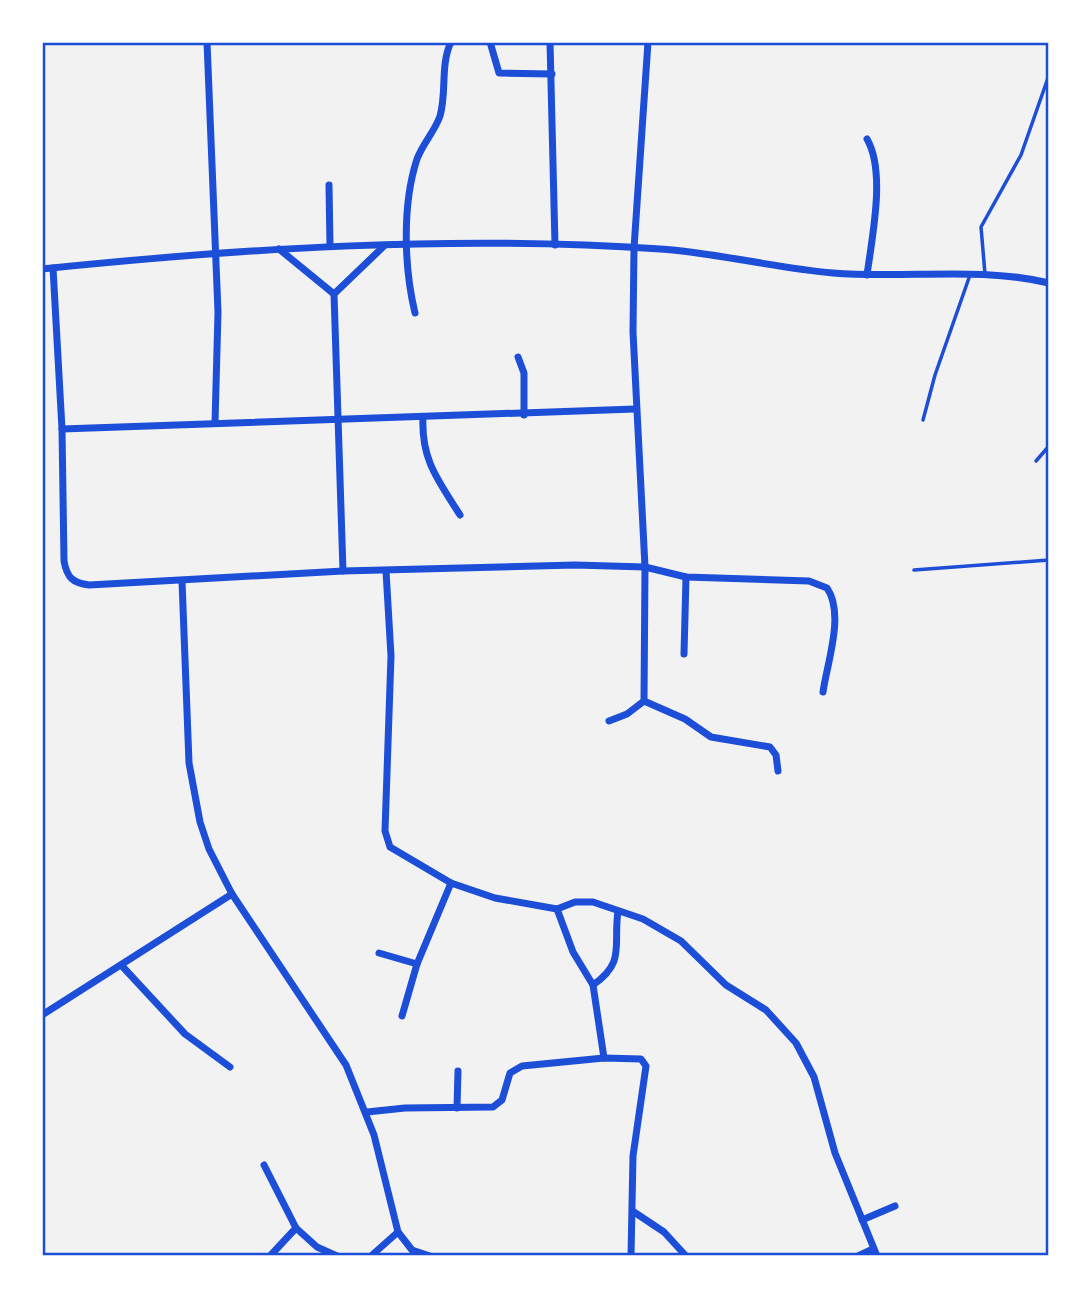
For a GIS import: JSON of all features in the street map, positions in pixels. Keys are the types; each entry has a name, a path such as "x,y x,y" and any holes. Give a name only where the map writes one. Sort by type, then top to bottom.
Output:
{"street":[{"path":"207,42 218,346 215,423"},
{"path":"415,313 408,245 412,178 417,158 440,114 445,58 452,42"},
{"path":"490,42 499,74 552,74"},
{"path":"550,42 555,245"},
{"path":"645,701 645,567 635,409 634,248 648,42"},
{"path":"867,139 874,157 876,186 867,275"},
{"path":"329,185 330,246"},
{"path":"42,269 278,248 555,245 634,248 800,270 867,275 971,273 1049,283"},
{"path":"343,571 334,295 384,246"},
{"path":"278,248 334,295"},
{"path":"53,268 62,429 64,561 70,579 89,585 343,571 575,565 645,567 686,577 809,582 827,588 833,598 833,622 823,692"},
{"path":"518,357 524,373 524,415"},
{"path":"62,429 336,418 524,415 635,409"},
{"path":"423,417 424,450 430,467 460,515"},
{"path":"386,571 391,656 385,838 393,850 451,883 495,898 557,909 578,901 618,911 652,924 681,941 726,985 766,1010 786,1030 805,1058 820,1093 835,1153 875,1253 858,1256"},
{"path":"684,654 686,577"},
{"path":"182,581 189,763 200,822 232,894 346,1065 367,1112 398,1232 412,1250 429,1256"},
{"path":"609,721 627,714 645,701"},
{"path":"645,701 685,719 710,737 771,747 776,755 778,771"},
{"path":"402,1016 417,964 451,883"},
{"path":"42,1015 232,894"},
{"path":"557,909 573,952 593,985 604,1058"},
{"path":"593,985 609,972 616,961 618,911"},
{"path":"379,953 417,964"},
{"path":"122,966 185,1034 230,1067"},
{"path":"367,1112 496,1105 502,1100 510,1073 522,1066 604,1058 636,1058 645,1063 633,1156 634,1212 631,1256"},
{"path":"457,1108 458,1071"},
{"path":"264,1165 296,1228 317,1247 337,1256"},
{"path":"862,1220 895,1206"},
{"path":"634,1212 664,1232 686,1256"},
{"path":"270,1256 296,1228"},
{"path":"371,1256 398,1232"}],"lane":[{"path":"985,274 981,227 1021,155 1049,75"},
{"path":"923,420 935,375 971,273"},
{"path":"1036,461 1049,446"},
{"path":"914,570 1049,560"}]}
